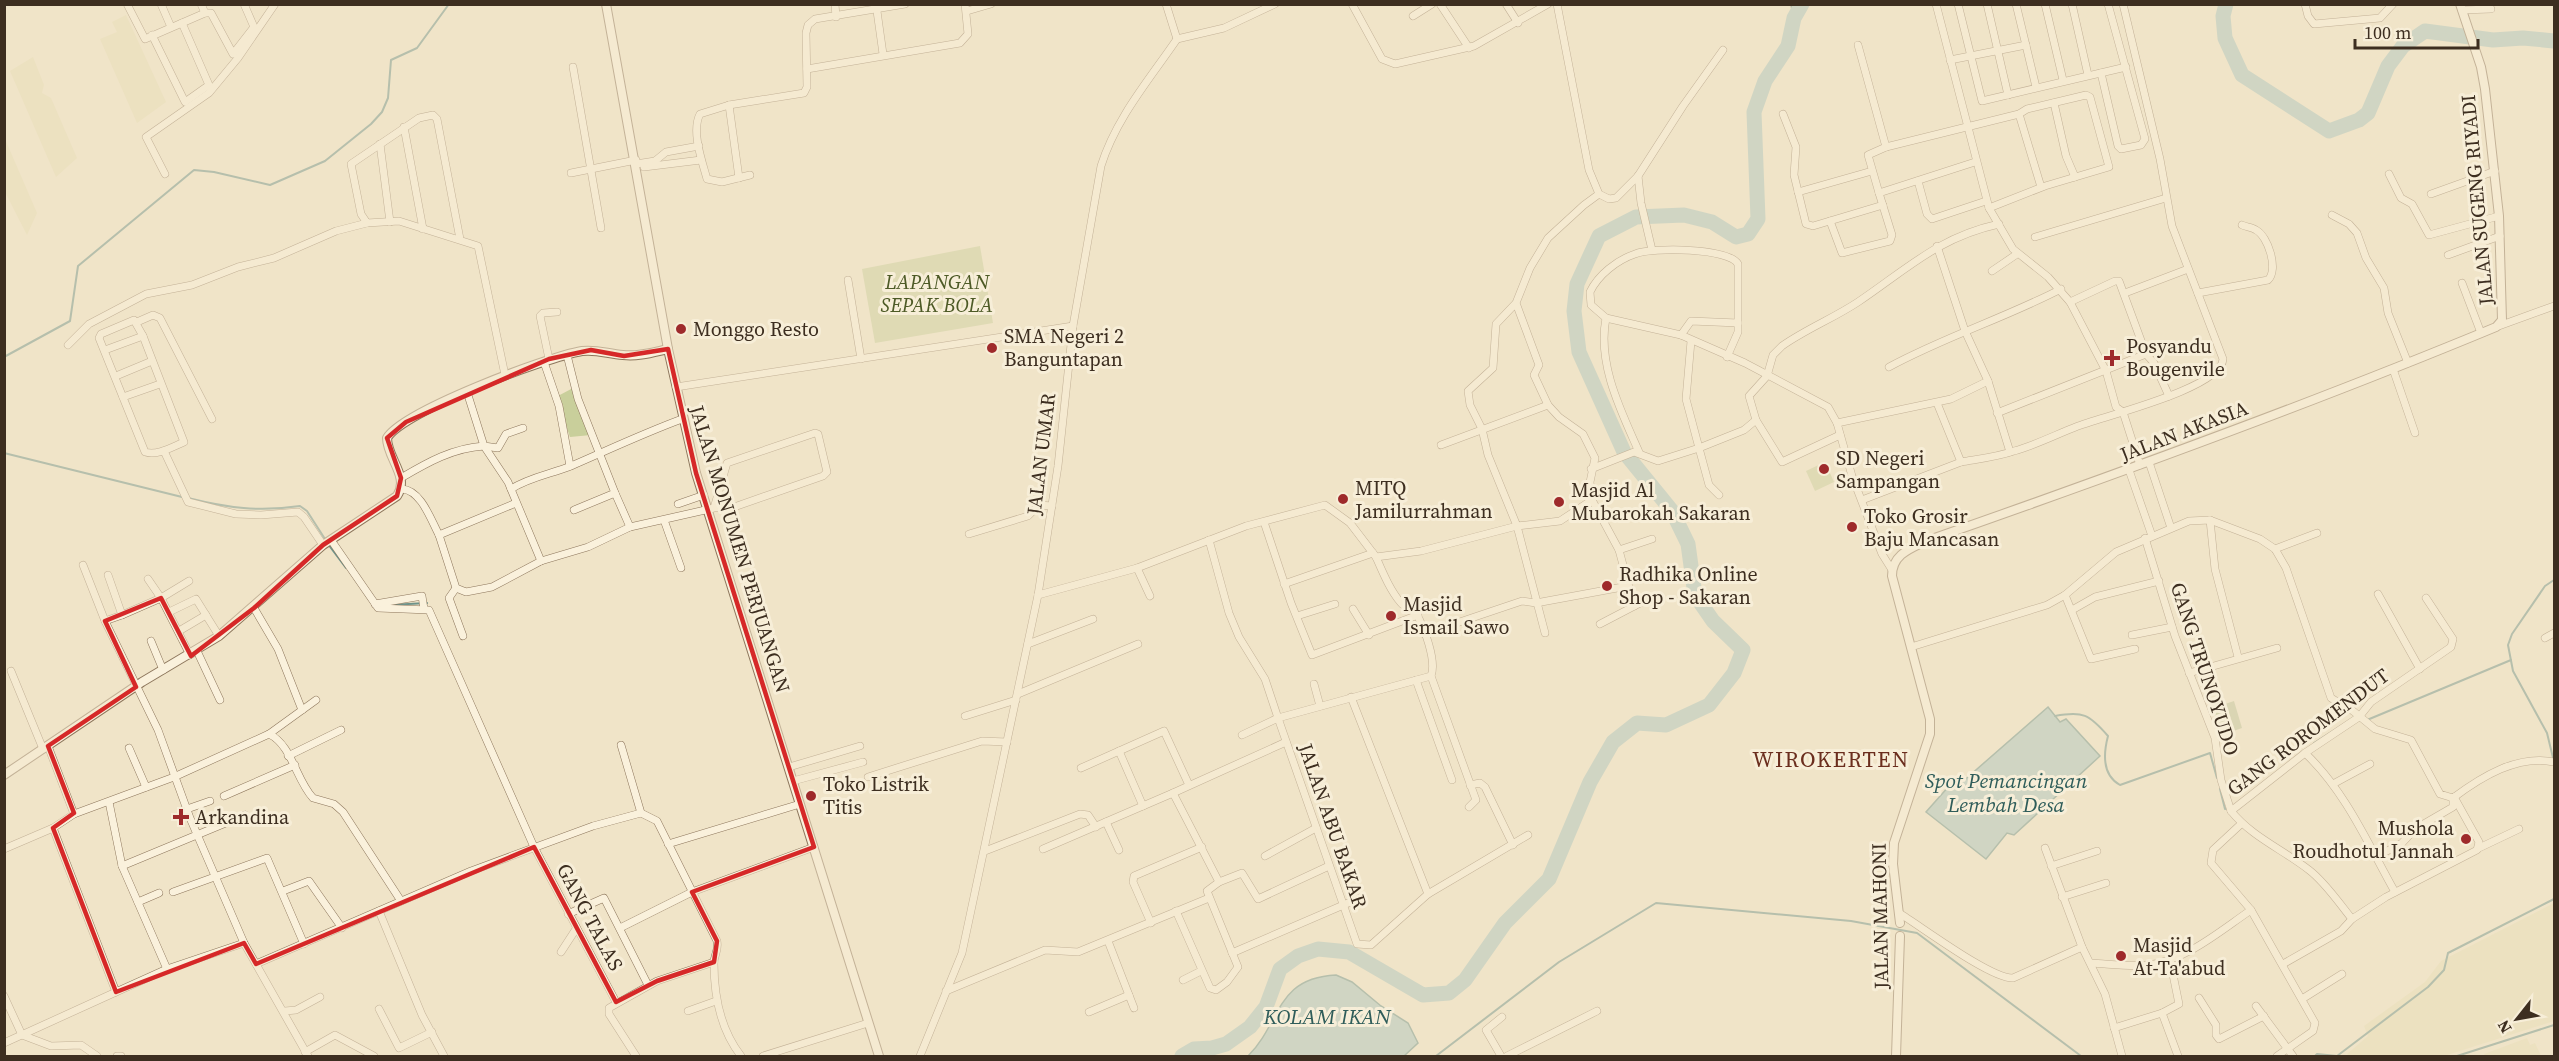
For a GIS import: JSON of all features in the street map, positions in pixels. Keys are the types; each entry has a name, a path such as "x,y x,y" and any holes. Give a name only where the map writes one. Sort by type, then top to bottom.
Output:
{"street":[{"path":"127,4 142,38 205,13 211,14 233,54 254,27 244,4"},
{"path":"161,4 171,27"},
{"path":"201,4 205,13"},
{"path":"165,174 146,138 209,93 238,58 275,4"},
{"name":"JALAN MONUMEN PERJUANGAN","path":"606,4 682,419 704,495 712,509 800,804 879,1056"},
{"path":"835,4 836,17"},
{"path":"750,175 710,182 701,159 699,146 697,119 700,114 729,105 798,96 807,87 806,33 808,25 815,19 836,17 876,7 905,4"},
{"path":"807,69 965,41 969,27 966,8 991,4"},
{"path":"1166,4 1177,39 1224,28 1275,4"},
{"path":"1352,4 1382,59 1390,64 1469,48 1518,23 1548,4"},
{"path":"1413,16 1432,4"},
{"path":"1506,4 1518,23"},
{"path":"1557,4 1589,170 1599,194 1609,199 1617,198 1638,176 1723,50"},
{"path":"1936,4 1965,127 1988,205 2017,254 2061,289 2070,302 2106,371 2116,407 2123,412 2171,528"},
{"path":"1958,4 1980,99 1985,101 2063,80 2126,67"},
{"path":"1987,4 2008,94"},
{"path":"2016,4 2036,87"},
{"path":"2045,4 2063,80"},
{"path":"2072,4 2088,75"},
{"path":"2101,73 2118,146 2121,149 2141,145 2145,139 2108,4"},
{"path":"1862,500 1960,462 2010,452 2080,425 2169,396 2217,372 2223,366 2223,359 2172,226 2123,4"},
{"path":"2305,4 2311,23 2314,24 2380,18 2393,4"},
{"path":"1443,6 1469,48"},
{"path":"876,7 883,54"},
{"path":"2462,9 2491,9"},
{"name":"JALAN SUGENG RIYADI","path":"2462,9 2481,67 2495,171 2503,315 2496,327"},
{"path":"152,35 185,102 209,85 182,22"},
{"name":"JALAN UMAR","path":"920,1056 962,953 1038,595 1073,326 1101,166 1108,142 1117,124 1177,39"},
{"path":"1858,45 1886,147"},
{"path":"1950,60 1969,54 2026,45"},
{"path":"573,67 601,228"},
{"path":"1830,221 1841,252 1863,249 1892,238 1872,171 1869,153 2054,103 2088,96 2110,163 2109,167 1988,205 1932,219 1927,214 1918,181"},
{"path":"2054,103 2066,156 2075,177"},
{"path":"729,105 739,178"},
{"path":"367,223 361,214 350,168 355,161 426,114 437,119 460,239"},
{"path":"1783,114 1798,154 1794,175 1806,224 1811,226 1883,205"},
{"path":"2019,114 2041,187"},
{"path":"405,127 423,229"},
{"path":"380,144 390,222"},
{"path":"636,164 654,161 666,152 699,146"},
{"path":"571,173 636,164 701,159"},
{"path":"1879,193 1975,162"},
{"path":"1798,192 1872,171"},
{"path":"2431,194 2495,171"},
{"path":"2389,174 2401,198 2412,204 2429,235 2499,216"},
{"path":"1638,176 1641,203 1652,250"},
{"path":"1545,633 1518,526 1488,455 1482,429 1470,405 1468,391 1493,368 1496,324 1516,303 1530,268 1548,238 1599,194"},
{"path":"2035,237 2166,198"},
{"path":"2332,215 2349,224 2357,233 2366,258 2384,288 2388,313 2408,363"},
{"path":"68,345 89,324 146,294 192,285 274,258 336,231 367,223 390,222 460,239 475,244 480,249 505,375"},
{"path":"1840,435 1782,462 1756,420 1749,396 1767,376 1773,356 1782,346 1857,302 1937,246 1964,232 1999,224"},
{"path":"2198,293 2268,280 2271,277 2274,267 2262,237 2255,229 2242,225"},
{"path":"2448,255 2500,236"},
{"path":"1937,246 1965,331 1988,381 2010,452"},
{"path":"1727,357 1738,332 1740,286 1736,260 1701,252 1652,250 1629,256 1607,270 1593,285 1590,292 1591,305 1606,318 1681,334 1691,341 1727,357 1745,363 1821,401 1828,407 1837,423 1885,561 1892,570"},
{"path":"1992,271 2017,254"},
{"path":"2125,293 2188,269"},
{"path":"848,280 861,359"},
{"path":"2070,302 2117,280 2123,285 2146,354 2154,363 2169,396"},
{"path":"2463,283 2481,333"},
{"path":"1889,367 1912,354 2061,289"},
{"path":"1516,303 1539,365 1534,375 1548,405 1559,417 1583,434 1595,458 1591,469 1592,500 1619,550 1634,606"},
{"path":"2496,327 2554,306"},
{"path":"557,312 543,313 540,316 546,360 559,406 570,466"},
{"path":"137,322 184,442 164,451 145,452 99,338 101,334 134,320 137,322 153,315 160,318 212,419"},
{"path":"1606,318 1602,338 1606,364 1639,452"},
{"path":"1681,334 1690,321 1738,323"},
{"path":"676,387 1073,326"},
{"name":"JALAN AKASIA","path":"1892,570 1901,554 1926,541 2129,470 2496,327"},
{"path":"105,350 143,336"},
{"path":"1691,341 1686,399 1709,485 1719,495"},
{"path":"4,775 136,687 219,636 254,608 327,542 392,501 402,489 401,478 387,444 388,435 406,422 466,392 546,360 591,350 637,355 668,349"},
{"path":"1997,413 2040,394 2146,354"},
{"path":"567,355 578,399 630,527"},
{"path":"116,376 152,361"},
{"path":"2393,369 2415,433"},
{"path":"1837,423 1906,407 1937,403 1964,394 1988,381"},
{"path":"123,397 160,384"},
{"path":"466,392 484,446 496,459 511,489 541,561"},
{"path":"1937,403 1960,462"},
{"path":"1441,445 1548,405"},
{"path":"511,489 534,477 570,466 598,452 682,419"},
{"path":"1591,469 1628,453 1639,452 1658,461 1744,430 1756,420"},
{"path":"401,478 439,457 461,449 484,446 498,448 506,434 523,428"},
{"path":"456,588 466,592 492,587 541,561 588,547 630,527 712,509 737,506 826,474 821,438 815,433 726,463 712,509"},
{"path":"164,451 185,498 236,514 261,515 298,512 327,542 375,604 383,609 424,609 422,596 375,604"},
{"name":"GANG TRUNOYUDO","path":"2129,470 2172,627 2215,738 2222,780 2231,812"},
{"path":"402,489 409,489 416,495 439,535 456,588"},
{"path":"574,510 615,493"},
{"path":"678,504 704,495"},
{"path":"1284,584 1374,555 1421,551 1518,526 1560,521 1592,500"},
{"path":"439,535 516,503"},
{"path":"969,534 1028,516 1041,504 1051,506"},
{"path":"1038,595 1137,568 1209,540 1315,505 1325,505 1350,523 1374,555 1400,603 1414,609 1418,615 1433,670 1431,676 1476,800 1469,807"},
{"path":"664,520 681,568"},
{"path":"2210,520 2215,569 2238,657"},
{"path":"1911,647 2047,605 2065,595 2115,552 2189,521 2210,520 2260,539 2275,549 2286,568 2309,628 2326,690 2331,698 2375,729 2411,740 2433,785 2440,794 2454,798 2479,843 2479,848"},
{"path":"1264,522 1284,584 1313,656 1418,615"},
{"path":"2275,549 2317,533"},
{"path":"1619,550 1652,539"},
{"name":"JALAN ABU BAKAR","path":"1209,540 1229,613 1239,638 1265,679 1357,944 1371,945 1428,894"},
{"path":"83,565 105,621 158,730 174,777 244,943 285,1011 307,1054 335,1035 374,1056"},
{"path":"1137,568 1150,596"},
{"name":"JALAN MAHONI","path":"1892,570 1930,719 1930,734 1894,843 1893,864 1900,918 1896,1056"},
{"path":"108,575 122,615"},
{"path":"148,579 220,700"},
{"path":"105,621 160,598 189,581"},
{"path":"2072,610 2095,597 2158,581"},
{"path":"1424,634 1522,601 1536,603 1628,586"},
{"path":"456,588 449,597 463,636"},
{"path":"2378,594 2420,669"},
{"path":"2065,595 2091,659 2135,649"},
{"name":"GANG ROROMENDUT","path":"2352,919 2312,872 2292,857 2256,837 2231,812 2305,753 2359,717 2371,702 2451,647 2453,639 2426,598"},
{"path":"169,612 196,599 219,636"},
{"path":"1600,624 1646,600"},
{"path":"1297,615 1335,604"},
{"path":"254,608 278,649 302,710"},
{"name":"GANG TALAS","path":"424,609 429,610 534,847 616,1002"},
{"path":"1353,609 1369,635"},
{"path":"179,631 206,615"},
{"path":"1028,644 1093,620"},
{"path":"2132,635 2172,627"},
{"path":"2545,638 2554,633"},
{"path":"151,641 163,670"},
{"path":"965,716 1017,697 1138,644"},
{"path":"2189,673 2238,657 2277,648"},
{"path":"11,671 74,814"},
{"path":"1242,735 1278,718 1431,676"},
{"path":"1416,680 1452,780"},
{"path":"1314,684 1320,706"},
{"path":"1351,697 1428,894 1528,835"},
{"path":"4,849 52,828 74,814 174,777 269,734 316,700"},
{"path":"288,756 341,730"},
{"path":"1081,768 1164,731 1189,785"},
{"path":"269,734 278,740 313,798 334,804 343,812 401,901"},
{"path":"868,777 982,741 1007,742"},
{"path":"1043,849 1286,742"},
{"path":"621,745 641,813"},
{"path":"789,767 860,746"},
{"path":"129,748 146,788"},
{"path":"1119,751 1143,806"},
{"path":"2305,753 2333,784 2395,892"},
{"path":"2376,857 2402,843 2415,830 2453,807 2454,798 2478,780 2519,762 2539,759 2554,762"},
{"path":"793,781 862,762"},
{"path":"2333,784 2370,764"},
{"path":"224,796 295,765"},
{"path":"1470,785 1476,782 1485,787 1513,844"},
{"path":"1173,793 1219,882"},
{"path":"187,809 210,801"},
{"path":"109,802 122,866 167,969"},
{"path":"669,844 800,804"},
{"path":"256,964 401,901 534,847 620,817 641,813 657,820 717,940 718,951 714,962 716,1001 721,1023 741,1056"},
{"path":"985,851 1084,813 1096,827"},
{"path":"122,866 245,815"},
{"path":"1106,822 1119,850"},
{"path":"2241,824 2213,850 2210,860 2251,910 2316,1027 2277,1056"},
{"path":"52,828 116,992"},
{"path":"1265,856 1316,828"},
{"path":"2283,964 2341,931 2352,919 2395,892 2519,829"},
{"path":"620,928 692,892 814,847"},
{"path":"1150,923 1133,882 1134,876 1202,847"},
{"path":"2045,848 2082,947 2104,994 2122,1056"},
{"path":"2051,866 2097,851"},
{"path":"173,892 218,878 267,858 304,944"},
{"path":"1176,911 1201,971 1210,988 1216,990 1227,982 1238,968 1209,898 1208,888 1242,873 1258,899 1329,866"},
{"path":"283,891 309,881 342,928"},
{"path":"2062,897 2106,883"},
{"path":"138,902 159,893"},
{"path":"1232,953 1362,897"},
{"path":"568,914 602,898 620,928 648,986"},
{"path":"946,991 1046,950 1078,952 1209,898"},
{"path":"2091,963 2136,966 2170,960 2202,943 2251,910"},
{"path":"379,911 411,990 444,1056"},
{"path":"1900,918 2008,979 2082,947"},
{"path":"561,952 576,929"},
{"path":"1107,941 1134,1008"},
{"path":"4,1044 167,969 244,943"},
{"path":"2114,1028 2177,1006 2180,1002 2170,960"},
{"path":"636,1056 608,1011 616,1002 648,986 714,962"},
{"path":"1183,980 1201,971"},
{"path":"2302,999 2342,974"},
{"path":"1089,1012 1130,995"},
{"path":"4,996 22,1035 51,1046 81,1045 96,1056"},
{"path":"285,1011 296,1010 320,997"},
{"path":"2199,998 2217,1025 2216,1035 2219,1039 2264,1016"},
{"path":"688,1011 716,1001"},
{"path":"2256,1006 2293,1056"},
{"path":"379,1009 399,1048 432,1032"},
{"path":"1507,1056 1597,1011"},
{"path":"2162,1013 2178,1056"},
{"path":"1501,1056 1486,1030 1502,1017"},
{"path":"763,1056 841,1034 868,1023"}],"highlighted area":[{"path":"668,349 696,473 814,847 692,892 717,941 714,962 657,981 616,1002 534,847 256,964 244,943 116,992 53,828 74,813 48,746 136,687 105,621 161,598 191,656 254,608 323,545 397,496 401,478 387,438 406,422 549,359 591,350 624,356"}],"shaded area":[{"path":"126,15 166,102 137,123 100,39 117,32 112,22"},
{"path":"33,57 44,85 42,93 51,98 77,158 56,177 10,71"},
{"path":"5,139 37,213 27,235 5,192"},
{"path":"2554,903 2554,1021 2444,1056 2349,1056 2347,1054 2368,1036 2364,1026 2425,982 2441,961"},
{"path":"2527,1038 2530,1045 2535,1043 2541,1056 2485,1056 2484,1054"}],"green space":[{"name":"LAPANGAN SEPAK BOLA","path":"980,246 993,323 875,343 862,269"},
{"path":"573,388 591,435 570,437 556,397"},
{"path":"1825,462 1834,482 1815,491 1806,471"},
{"path":"2234,701 2242,728 2222,735 2213,708"}],"water":[{"name":"Spot Pemancingan Lembah Desa","path":"2048,707 2060,722 2066,719 2100,756 2014,835 2007,833 1986,859 1926,812 1950,785 1961,783"},
{"name":"KOLAM IKAN","path":"1336,975 1352,982 1381,1006 1408,1023 1418,1043 1404,1056 1248,1056 1259,1043 1290,993 1301,984 1316,978"}],"waterway":[{"path":"4,357 70,321 78,266 194,170 214,172 270,185 325,161 371,124 382,112 388,98 391,60 417,48 449,4"},
{"path":"1791,4 1794,18"},
{"path":"1182,1056 1194,1049 1226,1044 1250,1027 1266,1007 1280,969 1298,956 1318,949 1349,952 1423,995 1449,993 1465,980 1505,923 1549,879 1590,782 1613,742 1637,723 1666,725 1709,705 1734,673 1743,650 1713,621 1695,595 1688,544 1672,511 1624,452 1579,352 1574,311 1577,284 1599,236 1636,217 1684,215 1712,222 1736,237 1748,234 1758,219 1754,112 1765,81 1788,46 1794,18 1802,4"},
{"path":"2226,4 2223,16 2225,38 2242,75 2329,131 2359,120 2368,113 2388,66 2403,46 2425,31 2493,40 2523,38 2554,41"},
{"path":"4,453 182,497"},
{"path":"188,498 244,508 271,509 300,506 307,511 325,539"},
{"path":"328,544 346,568"},
{"path":"2554,580 2545,586 2512,634 2508,645 2513,671 2547,733 2554,762"},
{"path":"390,605 427,603"},
{"path":"2367,720 2511,660"},
{"path":"2055,716 2072,714 2085,716 2108,736 2105,764 2110,776 2120,785 2210,753 2217,778"},
{"path":"2314,743 2352,719"},
{"path":"2220,789 2225,809 2229,807"},
{"path":"2315,1056 2317,1054 2337,1056 2428,987 2444,970 2448,953 2554,899"},
{"path":"1436,1056 1559,962 1656,903 1851,921 1917,933 2081,1056"},
{"path":"2457,1056 2554,1025"}],"place":[{"name":"Monggo Resto","path":"681,329"},
{"name":"SMA Negeri 2 Banguntapan","path":"992,348"},
{"name":"Posyandu Bougenvile","path":"2112,358"},
{"name":"SD Negeri Sampangan","path":"1824,469"},
{"name":"MITQ Jamilurrahman","path":"1343,499"},
{"name":"Masjid Al Mubarokah Sakaran","path":"1559,502"},
{"name":"Toko Grosir Baju Mancasan","path":"1852,527"},
{"name":"Radhika Online Shop - Sakaran","path":"1607,586"},
{"name":"Masjid Ismail Sawo","path":"1391,616"},
{"name":"Toko Listrik Titis","path":"811,796"},
{"name":"Arkandina","path":"181,817"},
{"name":"Mushola Roudhotul Jannah","path":"2466,839"},
{"name":"Masjid At-Ta'abud","path":"2121,956"}],"district":[{"name":"WIROKERTEN","path":"1831,759"}]}
